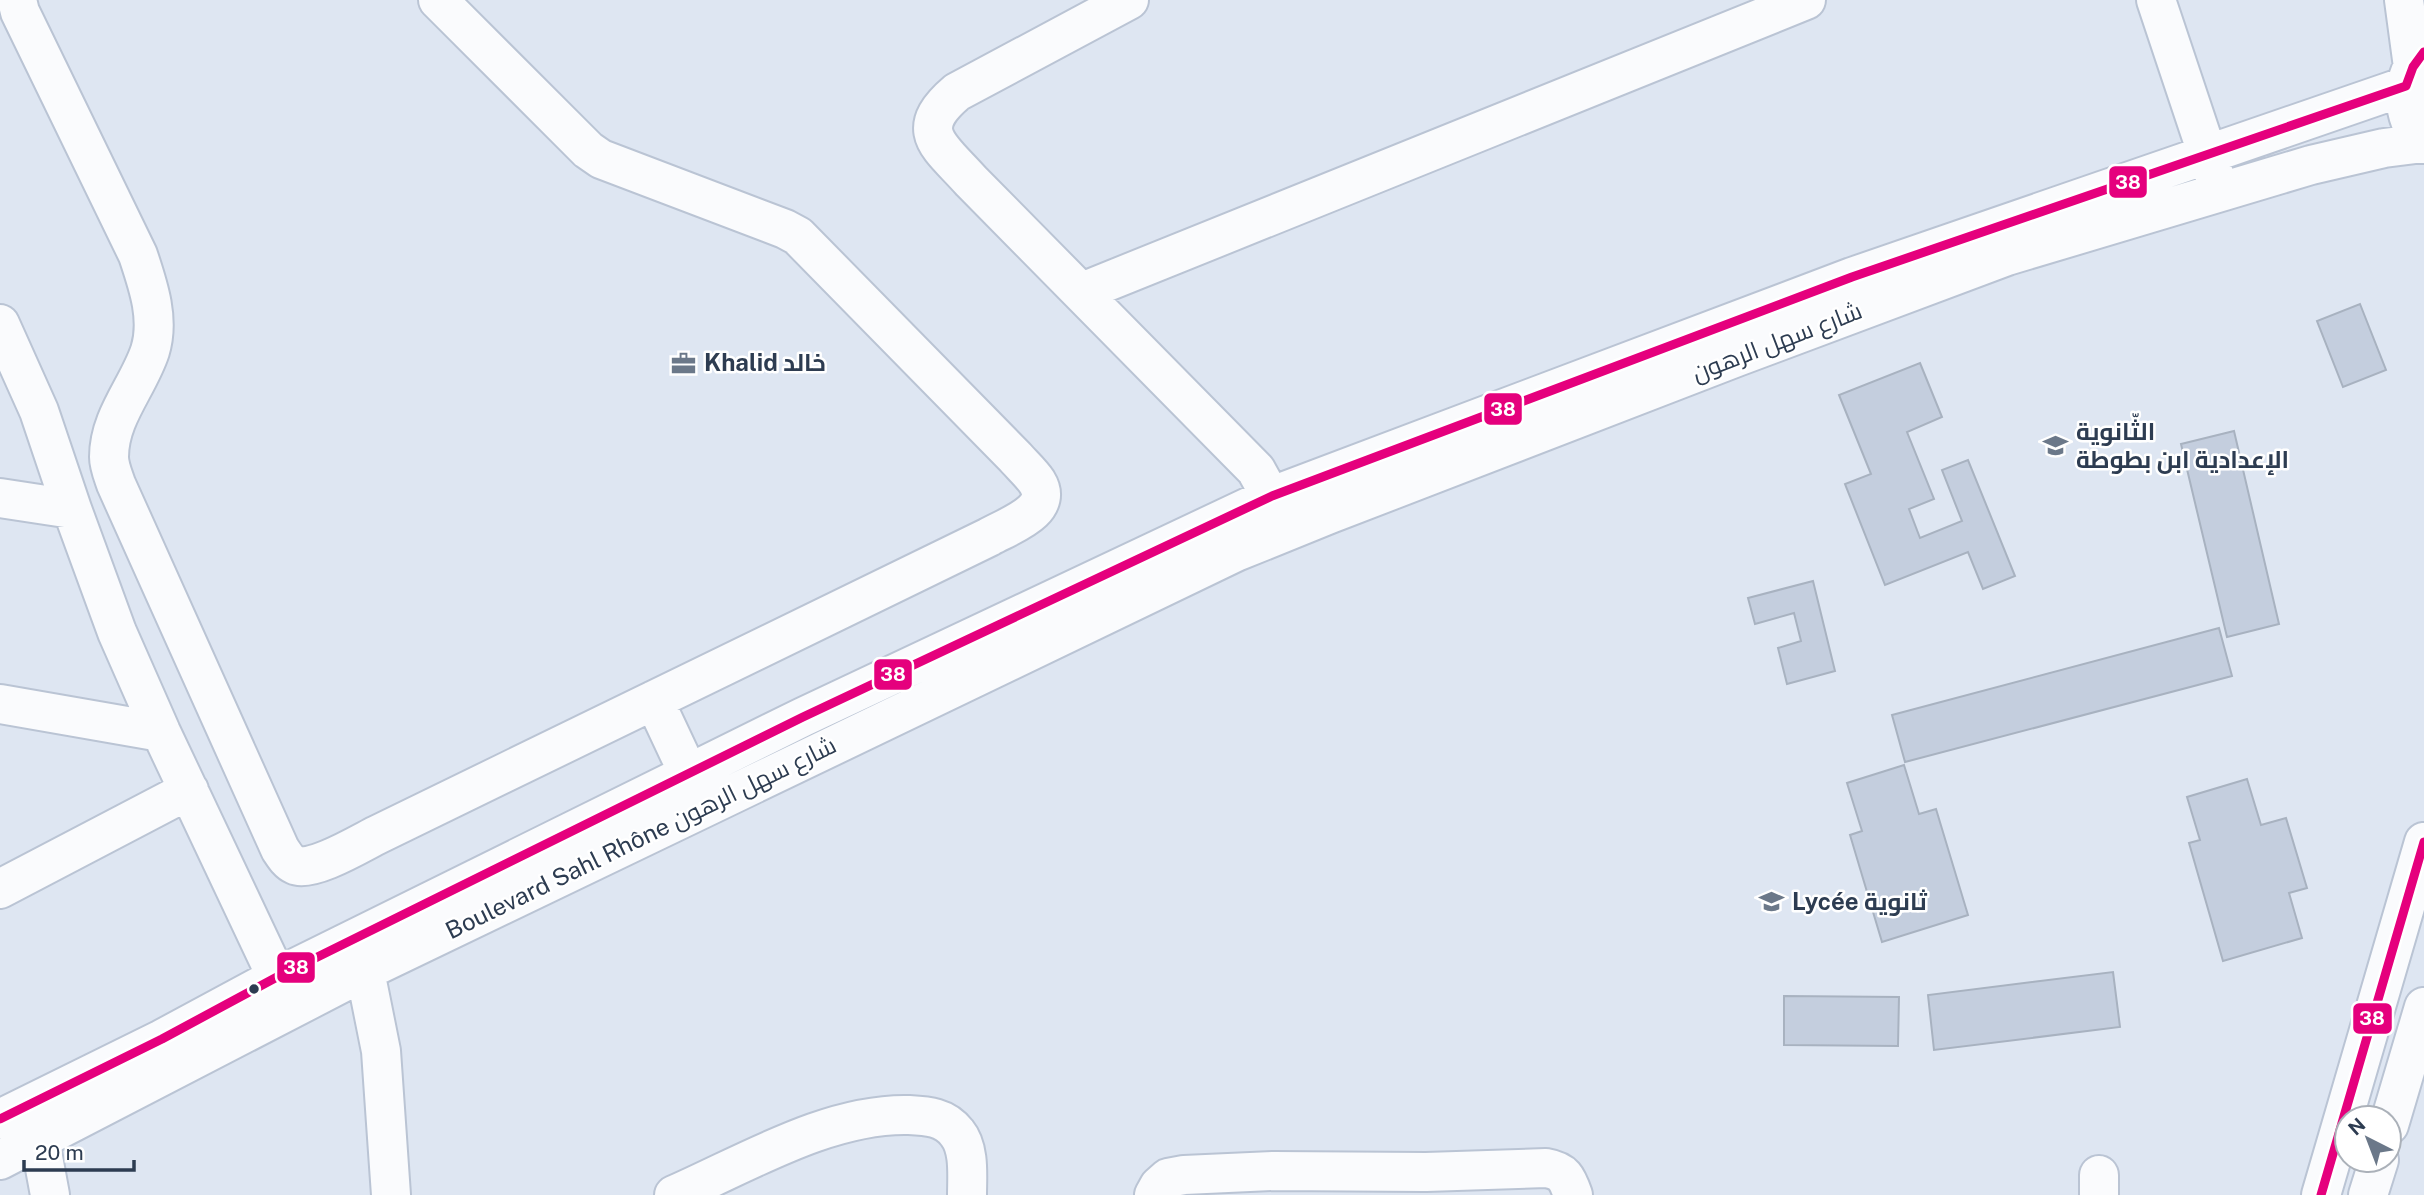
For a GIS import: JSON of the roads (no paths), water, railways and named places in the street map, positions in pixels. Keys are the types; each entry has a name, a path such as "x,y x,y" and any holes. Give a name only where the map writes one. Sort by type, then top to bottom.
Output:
{"street":[{"path":"17,0 20,12 138,255 150,292 154,323 150,351 117,417 111,441 109,459 116,484 280,849 288,860 301,867 321,862 989,537 1026,517 1041,500 1037,482 955,394 798,236 776,225 601,159 588,150 438,0"},
{"path":"1129,0 957,92 942,105 933,119 932,131 940,146 971,181 1256,470 1289,531"},
{"path":"1082,292 1806,0"},
{"path":"2156,0 2220,192"},
{"path":"2404,0 2414,68 2408,117 2423,144"},
{"name":"شارع سهل الرهون","path":"1146,555 1272,496 1852,277 2267,134 2414,68"},
{"name":"شارع سهل الرهون","path":"1289,531 1737,357 1994,261 2349,156 2423,144"},
{"path":"0,324 39,411 117,632 285,993"},
{"path":"0,498 72,509"},
{"name":"Boulevard Sahl Rhône شارع سهل الرهون","path":"696,790 1289,531"},
{"name":"Boulevard Sahl Rhône شارع سهل الرهون","path":"0,1160 40,1141 285,993 696,790 1012,617 1146,555"},
{"path":"654,700 696,790"},
{"path":"0,704 162,732"},
{"path":"0,888 189,790"},
{"path":"2321,1195 2424,842"},
{"path":"364,954 381,1051 391,1195"},
{"name":"Boulevard Sahl Rhône شارع سهل الرهون","path":"12,1113 162,1039 285,993"},
{"path":"2395,1104 2424,1007"},
{"path":"12,1113 40,1141 50,1195"},
{"path":"674,1195 719,1185 811,1134 844,1122 887,1115 929,1116 945,1121 958,1133 964,1147 967,1195"},
{"path":"1154,1195 1168,1178 1184,1175 1273,1183 1425,1184 1546,1168 1558,1170 1565,1177 1573,1195"},
{"path":"2368,1195 2375,1174"}],"place":[{"name":"Khalid خالد","path":"684,363"},
{"name":"الثّانوية الإعدادية ابن بطوطة","path":"2056,446"},
{"name":"Lycée ثانوية","path":"1772,902"}]}
